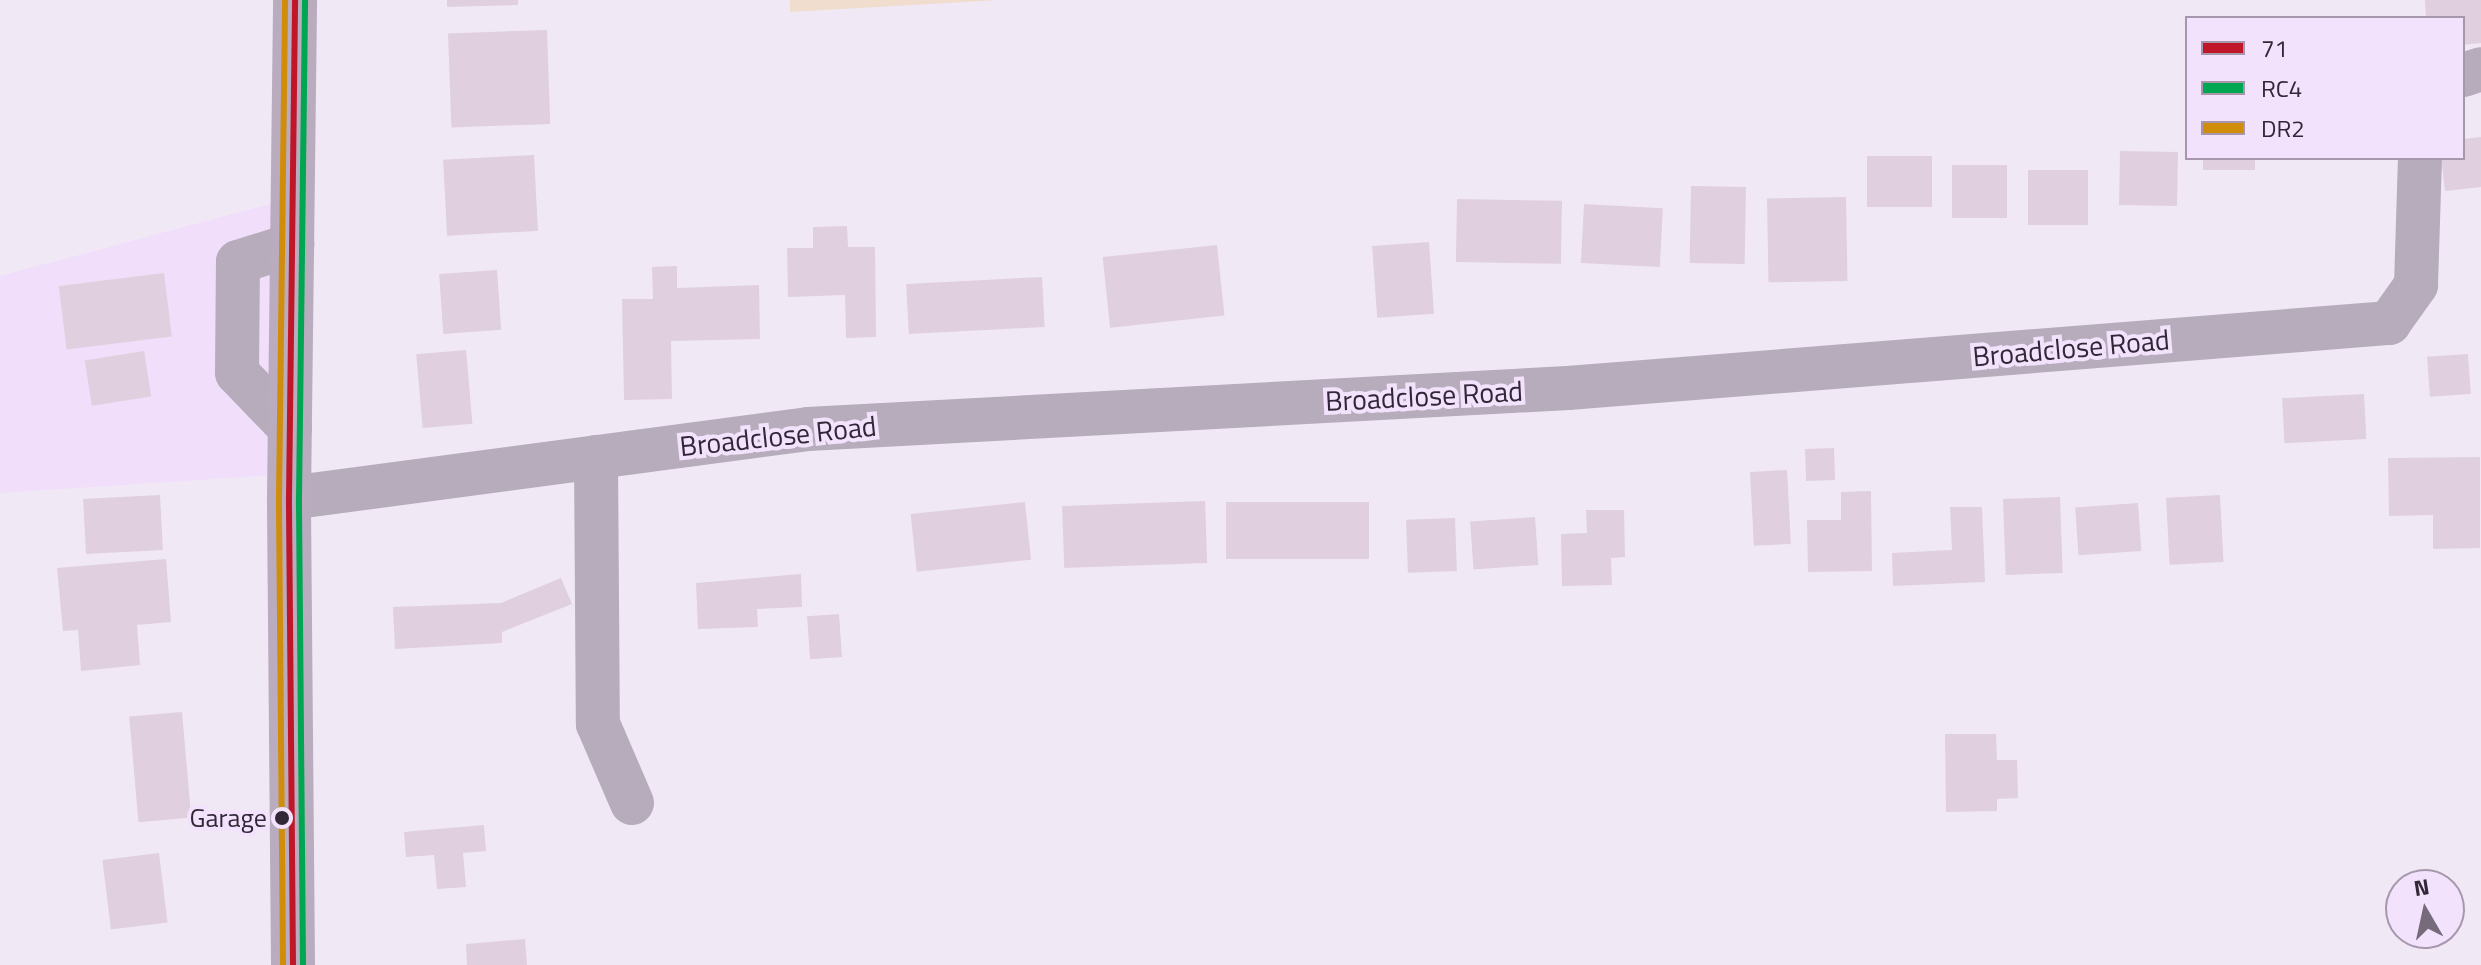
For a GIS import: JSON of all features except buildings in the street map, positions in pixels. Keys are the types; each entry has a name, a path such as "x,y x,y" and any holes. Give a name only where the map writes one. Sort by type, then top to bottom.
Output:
{"main road":[{"path":"293,965 289,498 295,0"}],"street":[{"name":"Broadclose Road","path":"289,498 808,429 1568,388 2389,323 2416,285 2420,160"},
{"path":"596,457 598,724 632,803"}],"shaded area":[{"path":"790,0 999,0 790,12"},
{"path":"293,198 289,474 0,493 0,276"}],"transit line":[{"name":"DR2","path":"283,965 279,498 285,0"},
{"name":"71","path":"293,965 289,498 295,0"},
{"name":"RC4","path":"303,965 299,498 305,0"}],"place":[{"name":"Garage","path":"282,818"}]}
